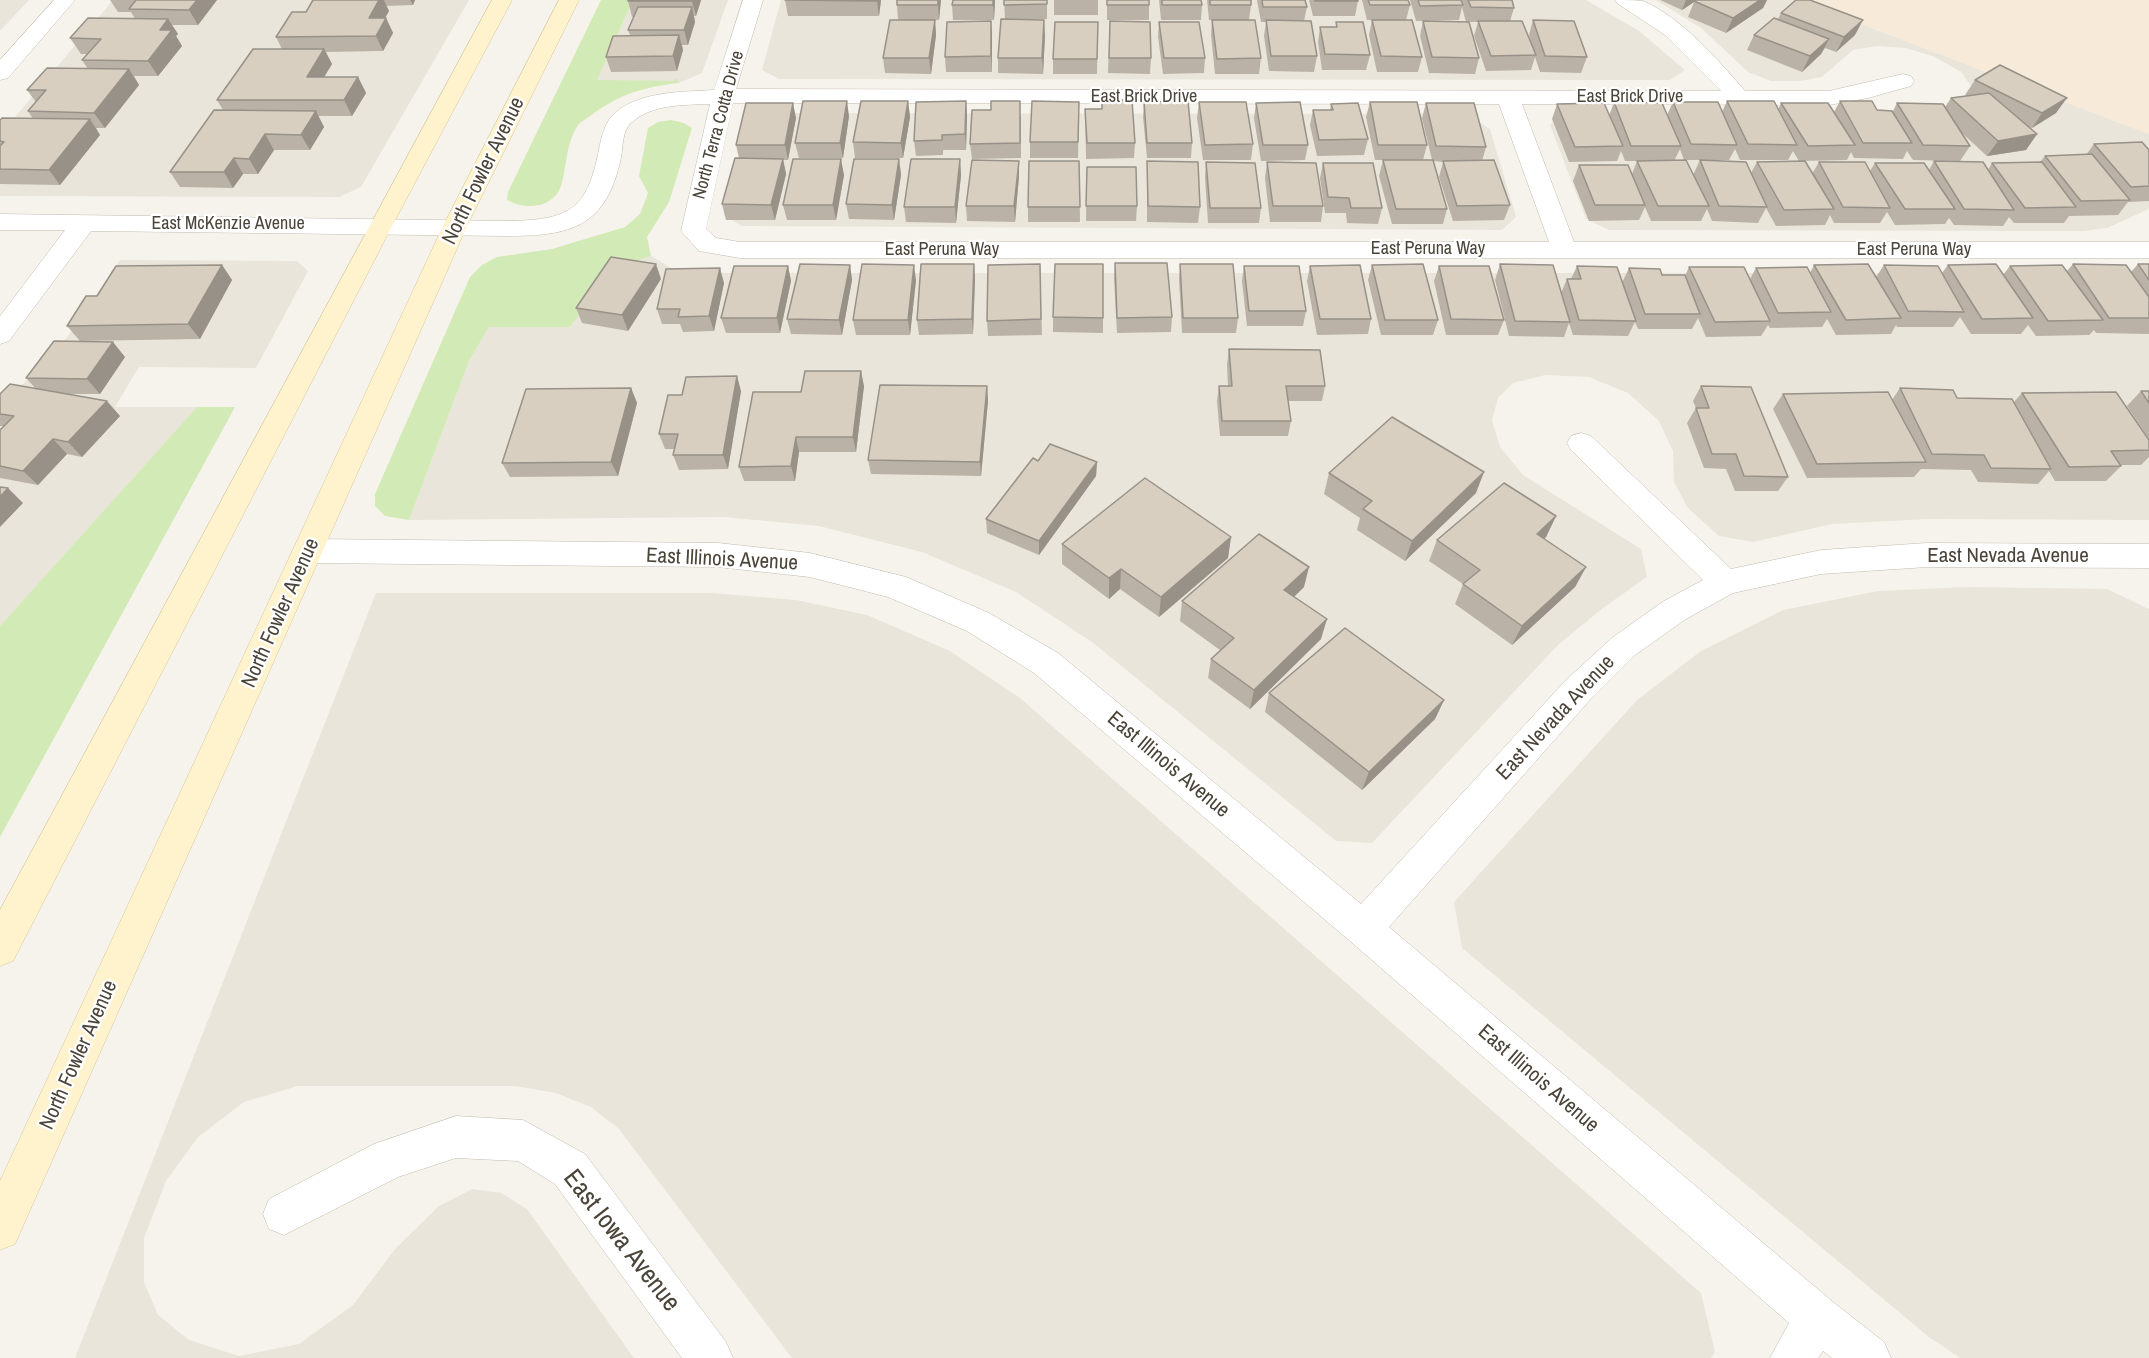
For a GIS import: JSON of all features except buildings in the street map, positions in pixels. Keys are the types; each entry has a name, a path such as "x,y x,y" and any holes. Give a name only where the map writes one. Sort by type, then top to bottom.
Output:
{"main road":[{"path":"0,948 380,226 502,0"},
{"name":"North Fowler Avenue","path":"0,1229 455,226 570,0"}],"street":[{"path":"0,74 65,0"},
{"name":"North Terra Cotta Drive","path":"708,245 693,231 723,96 753,0"},
{"path":"1625,0 1680,35 1712,66 1739,98"},
{"name":"East Brick Drive","path":"455,226 519,228 548,226 572,219 589,207 599,190 610,155 614,130 624,116 647,105 723,96 1829,98 1904,81"},
{"path":"1508,97 1564,249"},
{"name":"East McKenzie Avenue","path":"0,222 455,226"},
{"path":"0,335 84,223"},
{"name":"East Peruna Way","path":"708,245 740,250 2149,250"},
{"path":"1581,443 1725,582"},
{"name":"East Illinois Avenue","path":"309,551 718,555 810,565 895,586 978,622 1046,663 1364,929 1817,1318 1868,1358"},
{"name":"East Nevada Avenue","path":"1364,929 1577,691 1624,646 1675,610 1725,582 1821,562 1927,555 2149,556"},
{"name":"East Iowa Avenue","path":"284,1214 389,1159 456,1137 523,1141 570,1168 710,1358"},
{"path":"1793,1358 1817,1318"}],"shaded area":[{"path":"0,0 29,0 0,31"},
{"path":"113,0 469,0 361,187 339,197 0,196 0,135"},
{"path":"633,0 728,0 702,73 679,83 596,82"},
{"path":"781,0 1586,0 1639,31 1685,70 1670,80 779,79 762,70"},
{"path":"1656,0 1798,0 2149,134 2149,209 2107,228 2084,231 1609,230 1586,219 1550,125 1561,114 1931,115 1956,111 1973,89 1961,72 1933,56 1905,48 1877,46 1853,50 1822,77 1800,81 1771,81 1748,72 1701,28"},
{"path":"1798,0 2149,0 2149,134"},
{"path":"766,113 1466,114 1490,129 1516,217 1502,230 742,226 724,216 749,120"},
{"path":"651,256 671,268 701,273 2149,273 2149,520 1928,519 1832,524 1753,542 1719,536 1688,508 1674,482 1673,451 1659,421 1628,393 1589,377 1545,375 1513,383 1498,398 1492,420 1500,447 1523,475 1641,549 1647,577 1603,608 1558,645 1372,843 1336,841 1092,642 1016,592 922,552 819,526 724,517 409,520 469,361 489,327 570,327 613,269"},
{"path":"120,260 297,261 308,271 256,368 139,367 115,407 197,407 0,626 0,407 67,337"},
{"path":"1967,587 2107,589 2149,609 2149,1358 1960,1358 1929,1337 1462,948 1454,902 1637,700 1701,651 1783,610 1878,591"},
{"path":"376,593 712,593 796,600 867,615 950,651 1020,698 1701,1293 1715,1352 1711,1358 792,1358 619,1129 591,1107 556,1093 515,1086 298,1086 244,1102 198,1137 166,1181 144,1238 144,1282 158,1315 189,1340 239,1356 299,1344 353,1305 395,1249 439,1206 472,1189 501,1193 527,1209 634,1358 75,1358"}],"green space":[{"path":"601,0 633,0 597,80 673,81 676,78 679,83 645,89 624,96 582,121 572,138 561,186 552,199 529,206 507,200 508,192"},
{"path":"671,120 684,123 692,128 669,202 647,237 651,256 613,269 570,327 489,327 469,361 409,520 385,516 375,506 375,494 470,277 482,265 497,257 552,249 625,227 640,214 648,193 639,176 648,128 658,122"},
{"path":"197,407 235,407 0,837 0,626"}]}
